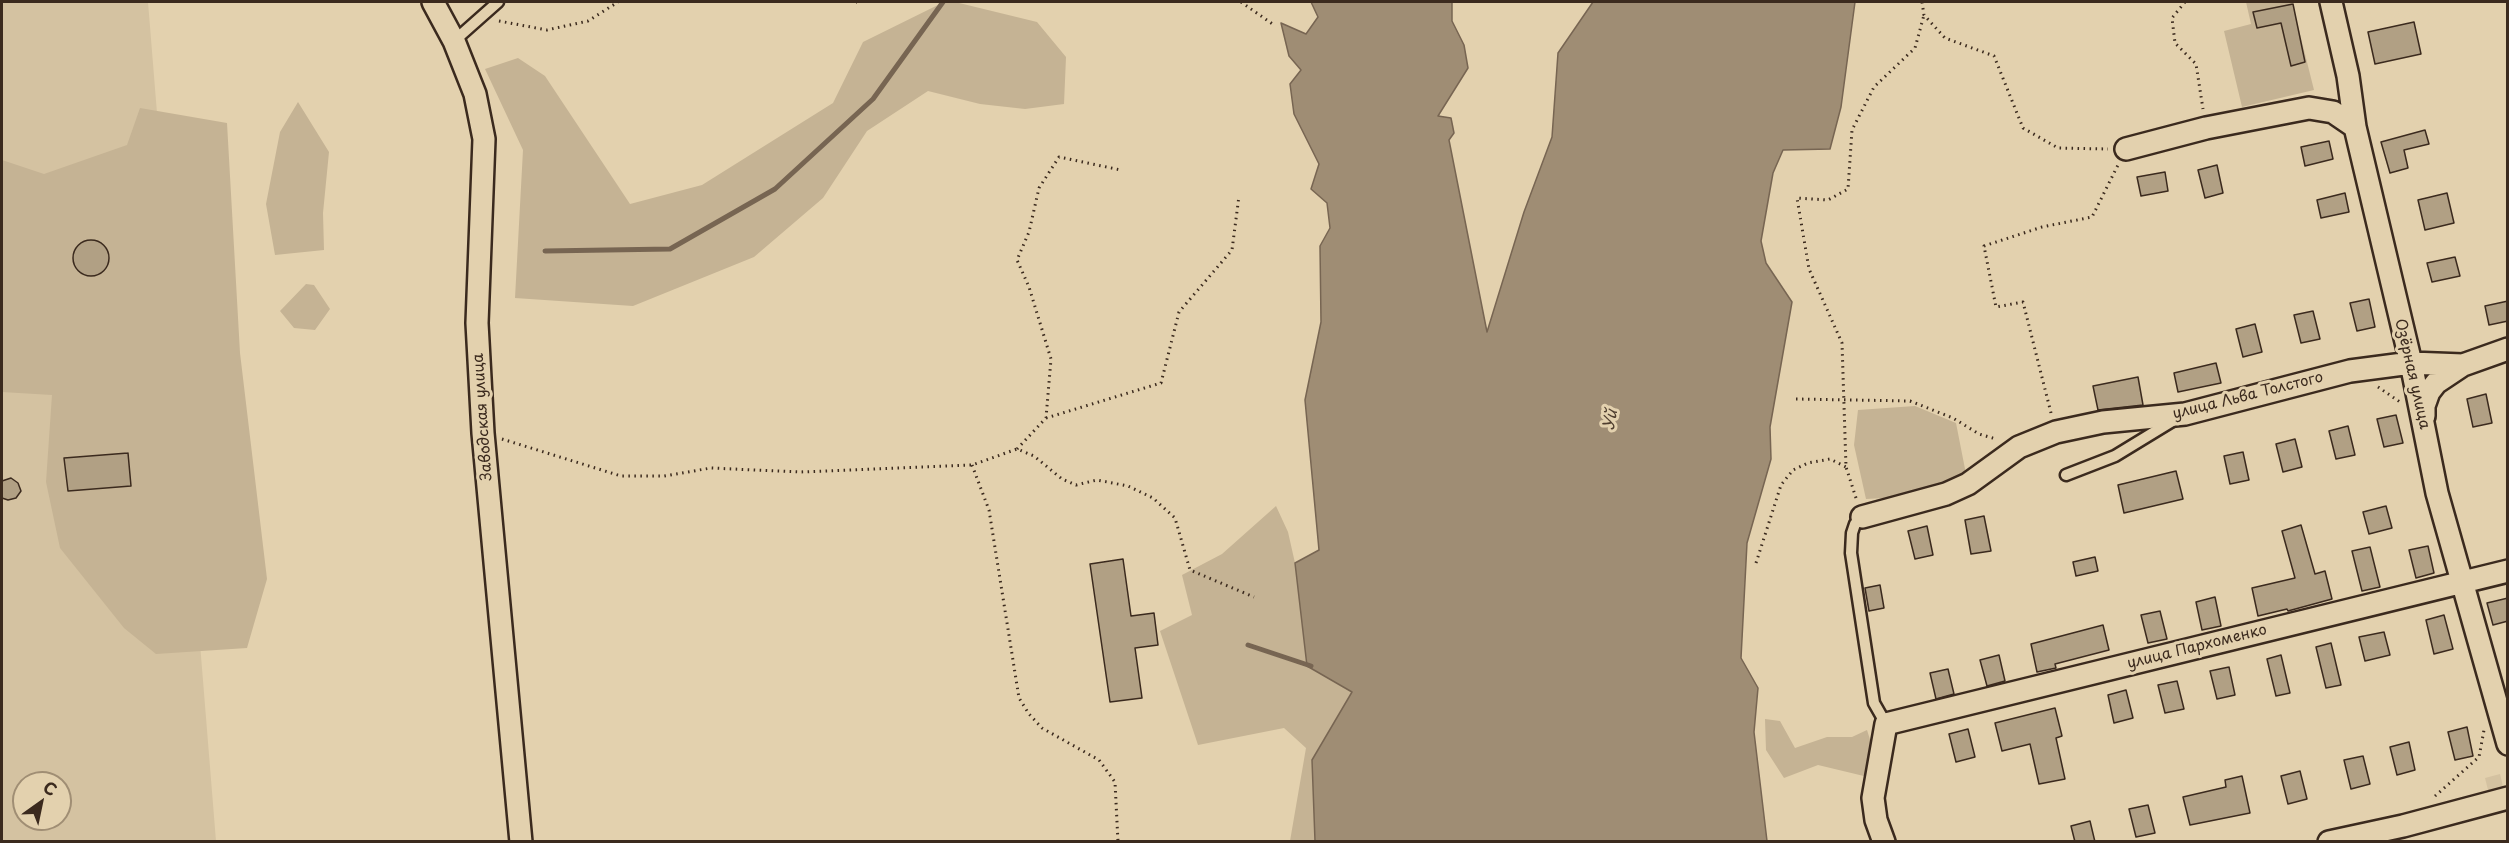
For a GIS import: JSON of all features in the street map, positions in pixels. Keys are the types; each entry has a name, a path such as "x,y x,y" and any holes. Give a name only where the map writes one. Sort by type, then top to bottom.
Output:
{"street":[{"name":"Заводская улица","path":"433,2 454,41 475,94 484,138 477,323 483,433 521,842"},
{"name":"Озёрная улица","path":"2331,2 2348,76 2355,127 2424,423 2437,493 2508,744"},
{"path":"2126,149 2206,128 2309,108 2333,112 2355,127"},
{"name":"улица Льва Толстого","path":"1862,517 1946,494 1968,484 2019,447 2056,432 2103,422 2185,414 2350,371 2410,363 2463,365 2508,349"},
{"path":"2424,423 2424,406 2429,392 2446,375 2463,365"},
{"name":"улица Пархоменко","path":"1886,724 2508,571"},
{"path":"1884,842 1876,820 1874,798 1886,724"},
{"path":"2329,842 2403,826 2508,798"}],"lane":[{"path":"454,41 498,2"},
{"path":"2066,476 2115,456 2185,414"},
{"path":"1862,517 1852,532 1851,553 1874,703 1886,724"}],"path":[{"path":"479,17 548,30 588,21 618,2"},
{"path":"1241,2 1274,25"},
{"path":"1862,517 1846,467 1842,343 1809,269 1797,198 1828,200 1848,189 1852,130 1874,87 1915,48 1924,15 1922,2"},
{"path":"2185,2 2172,18 2175,44 2196,63 2206,128"},
{"path":"1924,15 1945,38 1994,56 2022,128 2058,148 2126,149 2092,217 2042,227 1984,246 1996,307 2023,302 2056,432"},
{"path":"1046,418 1051,359 1029,287 1017,260 1029,232 1038,188 1059,158 1121,170"},
{"path":"483,433 621,476 664,476 711,468 800,472 972,465 1017,449 1046,418 1161,383 1179,312 1232,250 1239,196"},
{"path":"2376,385 2424,423"},
{"path":"1796,399 1910,401 1953,418 1979,434 2019,447"},
{"path":"1017,449 1034,456 1062,479 1076,485 1097,480 1128,486 1153,498 1175,518 1190,570 1254,597"},
{"path":"1756,563 1781,485 1793,470 1808,463 1830,459 1846,467"},
{"path":"972,465 989,510 1019,698 1042,728 1099,760 1115,783 1118,842"},
{"path":"2428,803 2479,757 2484,726"}],"shaded area":[{"path":"2,2 148,2 216,841 2,842"},
{"path":"944,2 955,2 1037,22 1066,57 1064,104 1025,109 980,104 928,91 867,131 823,198 754,257 633,306 515,298 523,150 485,69 518,58 545,76 630,204 702,185 833,103 863,42"},
{"path":"2246,2 2292,2 2314,90 2242,107 2224,31 2251,24"},
{"path":"298,102 329,152 323,213 324,250 275,255 266,204 280,132"},
{"path":"140,108 227,123 240,353 267,579 247,648 156,654 124,628 60,548 46,482 52,395 2,392 2,160 44,174 127,145"},
{"path":"306,284 314,285 330,309 315,330 294,328 280,311"},
{"path":"1915,406 1956,423 1966,474 1923,496 1866,499 1854,445 1858,410"},
{"path":"1276,506 1288,532 1295,563 1307,666 1352,692 1312,760 1315,841 1290,841 1306,748 1284,728 1198,745 1160,631 1192,615 1182,575 1222,554"},
{"path":"1765,719 1780,721 1795,748 1827,737 1852,737 1867,730 1873,749 1868,777 1818,765 1784,778 1766,750"},
{"path":"2500,774 2504,791 2489,794 2485,778"}],"water":[{"name":"Уй","path":"1311,2 1452,2 1452,21 1464,45 1468,68 1438,116 1451,118 1454,133 1449,140 1487,332 1524,212 1552,137 1558,53 1593,2 1855,2 1841,107 1830,149 1783,150 1773,173 1761,241 1766,263 1792,302 1770,427 1771,459 1747,543 1741,658 1758,688 1754,732 1767,841 1315,841 1312,760 1352,692 1307,666 1295,563 1319,550 1305,400 1321,322 1320,246 1330,228 1327,203 1311,189 1319,164 1294,114 1290,84 1301,70 1289,56 1281,23 1306,34 1318,17"}],"building":[{"path":"2293,4 2305,62 2291,66 2281,23 2257,28 2253,12"},
{"path":"2414,22 2421,54 2375,64 2368,32"},
{"path":"2425,130 2429,144 2404,150 2408,168 2390,173 2381,142"},
{"path":"2329,141 2333,159 2305,166 2301,147"},
{"path":"2217,165 2223,193 2205,198 2198,170"},
{"path":"2165,172 2168,191 2141,196 2137,177"},
{"path":"2345,193 2349,212 2321,218 2317,200"},
{"path":"2447,193 2454,223 2425,230 2418,200"},
{"path":"91,240 104,245 109,258 104,271 91,276 78,271 73,258 78,245"},
{"path":"2455,257 2460,276 2432,282 2427,263"},
{"path":"2369,299 2375,327 2357,331 2350,303"},
{"path":"2508,301 2508,321 2489,325 2485,306"},
{"path":"2313,311 2320,339 2301,343 2294,315"},
{"path":"2255,324 2262,352 2243,357 2236,329"},
{"path":"2216,363 2221,383 2178,392 2174,373"},
{"path":"2138,377 2143,405 2098,410 2093,386"},
{"path":"2486,394 2492,423 2473,427 2467,399"},
{"path":"2396,415 2403,443 2384,447 2377,419"},
{"path":"2348,426 2355,455 2336,459 2329,431"},
{"path":"2295,439 2302,467 2283,472 2276,444"},
{"path":"2243,452 2249,480 2230,484 2224,456"},
{"path":"128,453 131,486 68,491 64,458"},
{"path":"2176,471 2183,499 2124,513 2118,485"},
{"path":"11,478 18,483 21,491 16,498 8,500 2,498 2,481"},
{"path":"2386,506 2392,528 2369,534 2363,512"},
{"path":"1984,516 1991,551 1971,554 1965,520"},
{"path":"2301,525 2315,574 2325,571 2332,599 2288,611 2287,609 2258,616 2252,588 2295,578 2282,531"},
{"path":"1927,526 1933,555 1915,559 1908,531"},
{"path":"2428,546 2434,573 2416,578 2409,550"},
{"path":"2370,547 2380,587 2362,591 2352,551"},
{"path":"2095,557 2098,571 2076,576 2073,562"},
{"path":"1123,559 1131,616 1154,613 1158,645 1135,648 1142,698 1110,702 1090,564"},
{"path":"1880,585 1884,608 1869,611 1865,588"},
{"path":"2215,597 2221,626 2202,630 2196,602"},
{"path":"2508,598 2508,621 2493,625 2487,603"},
{"path":"2160,611 2167,639 2148,643 2141,615"},
{"path":"2444,615 2453,649 2434,654 2426,620"},
{"path":"2103,625 2109,650 2055,664 2056,668 2037,672 2031,644"},
{"path":"2384,632 2390,655 2365,661 2359,637"},
{"path":"2331,643 2341,685 2326,688 2316,647"},
{"path":"1999,655 2005,681 1987,686 1980,660"},
{"path":"2281,655 2290,693 2276,696 2267,659"},
{"path":"2229,667 2235,695 2217,699 2210,671"},
{"path":"1948,669 1954,694 1936,699 1930,673"},
{"path":"2177,681 2184,709 2165,713 2158,685"},
{"path":"2126,690 2133,718 2114,723 2108,695"},
{"path":"2055,708 2062,736 2056,738 2065,779 2039,784 2030,744 2002,751 1995,723"},
{"path":"2467,727 2473,756 2455,760 2448,732"},
{"path":"1968,729 1975,757 1956,762 1949,734"},
{"path":"2409,742 2415,770 2397,775 2390,747"},
{"path":"2363,756 2370,784 2351,789 2344,760"},
{"path":"2300,771 2307,799 2288,804 2281,776"},
{"path":"2242,776 2250,813 2190,825 2183,797 2226,787 2225,780"},
{"path":"2148,805 2155,833 2136,837 2129,809"},
{"path":"2090,821 2095,842 2075,842 2071,826"}],"waterway":[{"path":"545,251 670,249 775,189 873,99 943,2"},
{"path":"1248,645 1311,666"}]}
